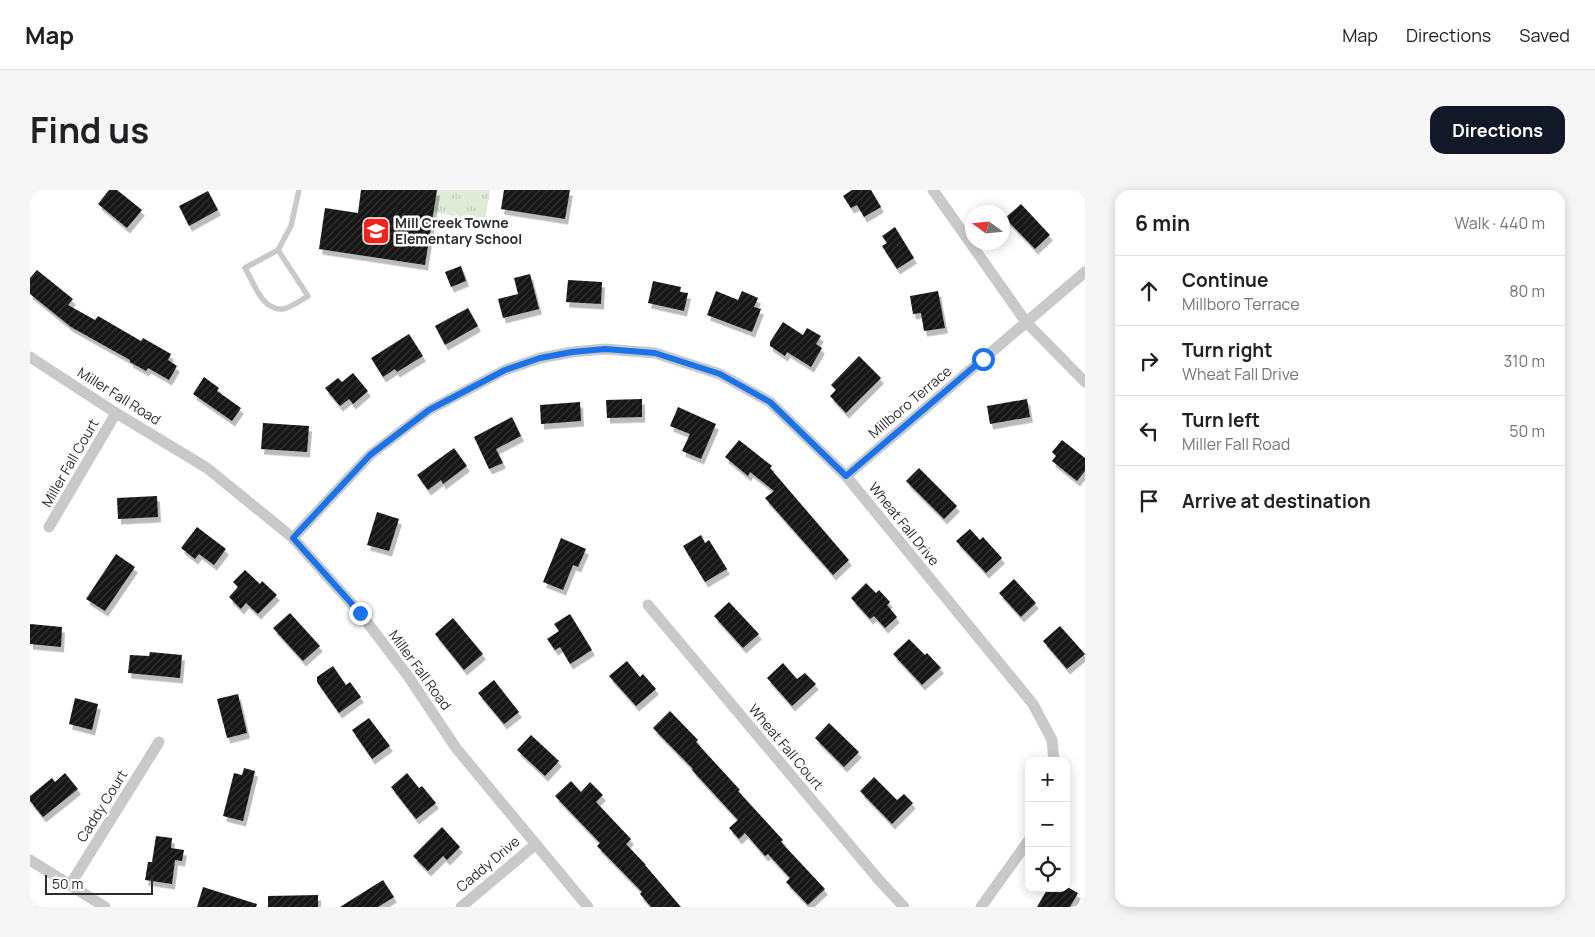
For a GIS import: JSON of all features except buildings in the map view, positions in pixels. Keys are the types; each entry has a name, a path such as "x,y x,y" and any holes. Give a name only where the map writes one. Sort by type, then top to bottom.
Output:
{"street":[{"path":"933,190 1026,322 1085,382"},
{"name":"Millboro Terrace","path":"846,476 1085,272"},
{"name":"Wheat Fall Drive","path":"293,538 370,455 429,410 505,370 540,358 572,352 605,349 655,353 720,374 770,402 846,476 1033,704 1052,740 1054,757"},
{"name":"Miller Fall Road","path":"30,357 116,413 208,468 293,538 360,613 408,676 456,748 588,907"},
{"name":"Miller Fall Court","path":"49,527 116,413"},
{"name":"Wheat Fall Court","path":"648,605 879,880 904,907"},
{"name":"Caddy Court","path":"70,885 159,742"},
{"name":"Caddy Drive","path":"460,907 536,844"},
{"path":"981,907 1025,846"},
{"path":"30,860 105,907"}],"lane":[{"path":"278,250 308,296 284,309 275,308 265,303 245,268 278,250 291,226 299,190"}],"green space":[{"path":"437,190 490,190 485,222 433,212"}],"place":[{"name":"Mill Creek Towne Elementary School","path":"376,231"}],"route":[{"path":"360,613 293,538 370,455 429,410 505,370 540,358 572,352 605,349 655,353 720,374 770,402 846,476 983,359"}]}
